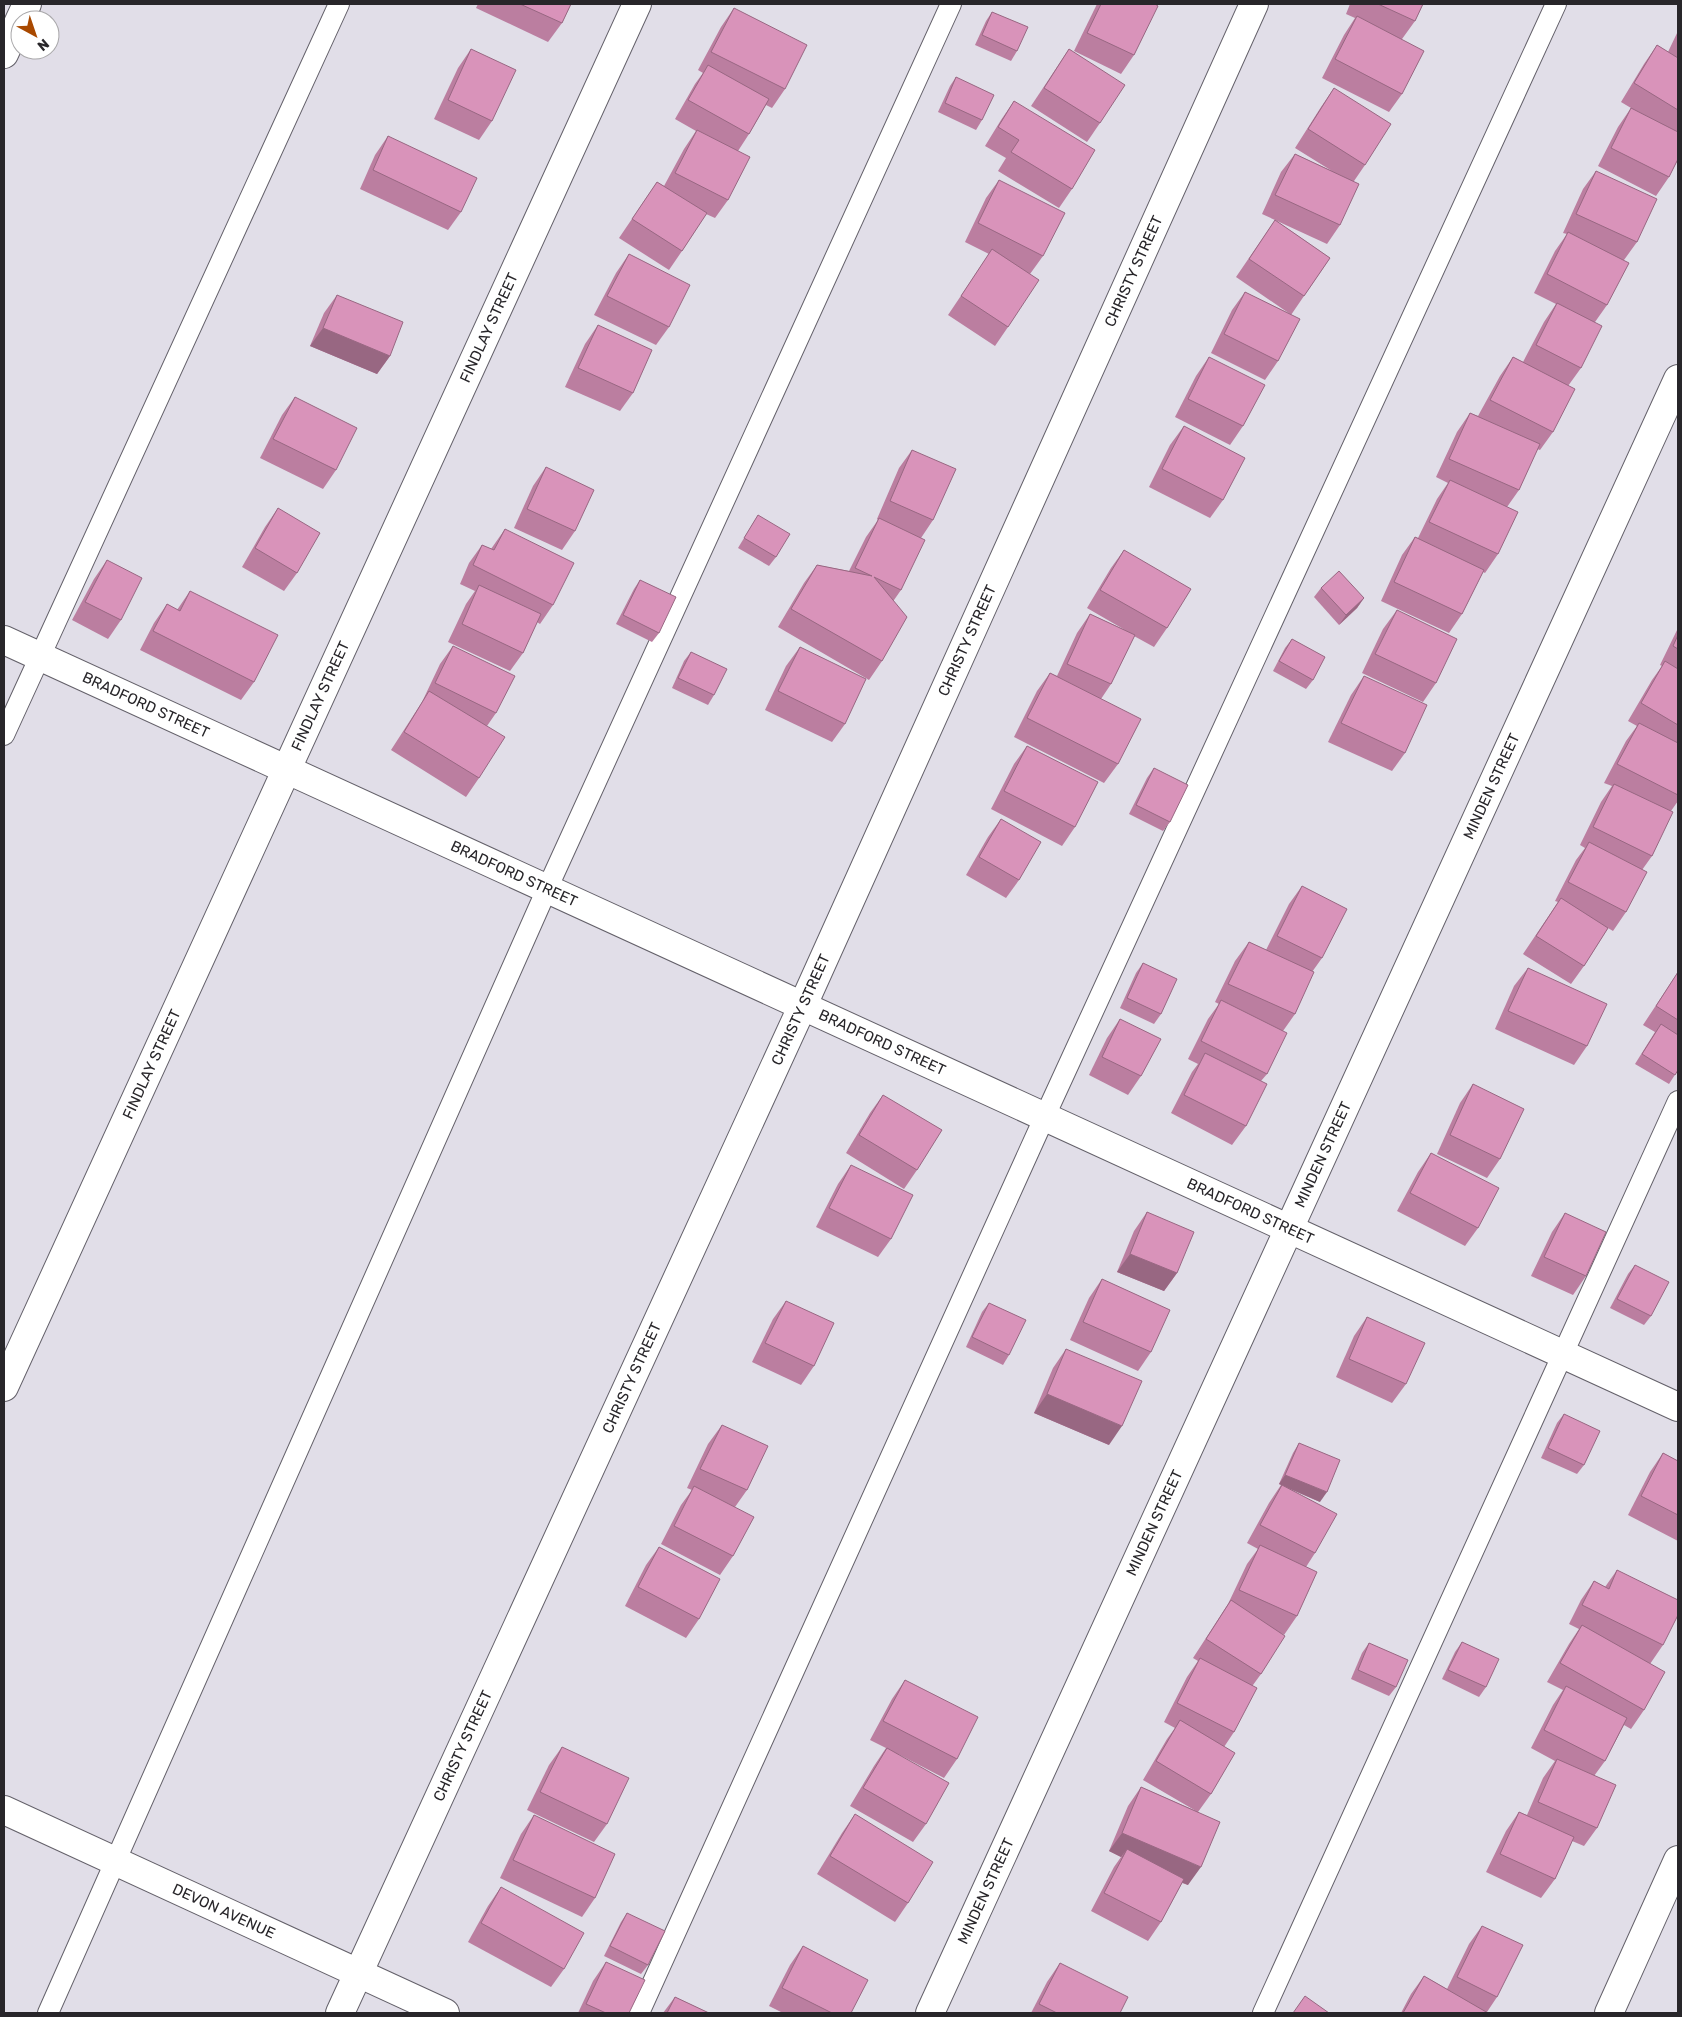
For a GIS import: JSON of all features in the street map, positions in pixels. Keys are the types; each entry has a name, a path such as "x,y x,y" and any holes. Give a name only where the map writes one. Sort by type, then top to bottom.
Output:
{"street":[{"path":"4,54 27,4"},
{"name":"FINDLAY STREET","path":"4,1387 637,4"},
{"name":"CHRISTY STREET","path":"340,2013 803,1006 1254,4"},
{"name":"MINDEN STREET","path":"930,2013 1678,379"},
{"name":"BRADFORD STREET","path":"4,640 1678,1407"},
{"name":"DEVON AVENUE","path":"4,1810 445,2013"},
{"path":"1609,2013 1678,1860"}],"lane":[{"path":"4,735 340,4"},
{"path":"48,2013 547,889 951,4"},
{"path":"639,2013 1045,1116 1556,4"},
{"path":"1263,2013 1678,1101"}],"building":[{"path":"520,4 571,4 562,23"},
{"path":"1101,4 1155,4 1158,6 1134,55 1087,33"},
{"path":"1378,4 1423,4 1415,21"},
{"path":"734,8 807,45 785,89 711,52"},
{"path":"992,12 1028,27 1017,51 982,35"},
{"path":"1357,16 1424,51 1402,94 1335,59"},
{"path":"1657,45 1678,58 1678,110 1634,83"},
{"path":"471,49 516,70 492,121 448,100"},
{"path":"1069,49 1125,85 1100,123 1044,88"},
{"path":"708,65 769,99 749,134 688,100"},
{"path":"956,77 994,95 982,120 945,103"},
{"path":"1334,88 1391,124 1365,165 1308,129"},
{"path":"1014,101 1095,150 1072,189 1011,152 1019,140 998,127"},
{"path":"1631,108 1678,132 1678,159 1669,177 1611,148"},
{"path":"697,130 750,157 728,200 675,173"},
{"path":"388,136 477,178 461,212 373,170"},
{"path":"1295,154 1359,184 1340,225 1275,195"},
{"path":"1596,171 1657,199 1637,242 1576,214"},
{"path":"999,180 1065,213 1043,256 978,223"},
{"path":"657,182 707,213 682,251 632,219"},
{"path":"1275,220 1330,258 1304,296 1249,259"},
{"path":"1568,232 1629,263 1607,305 1547,274"},
{"path":"992,249 1039,280 1008,327 961,296"},
{"path":"629,254 690,285 669,327 607,296"},
{"path":"1245,292 1300,319 1278,361 1224,334"},
{"path":"337,295 403,322 390,356 323,328"},
{"path":"1557,303 1602,326 1581,368 1536,345"},
{"path":"598,325 652,350 633,393 578,368"},
{"path":"1209,357 1265,385 1243,426 1188,399"},
{"path":"1513,357 1575,389 1553,432 1490,400"},
{"path":"295,397 357,428 336,470 273,439"},
{"path":"1470,413 1540,444 1519,490 1449,459"},
{"path":"1184,426 1245,458 1223,500 1162,469"},
{"path":"912,450 956,469 933,520 890,501"},
{"path":"546,467 594,490 575,531 527,509"},
{"path":"1450,480 1518,512 1498,554 1429,522"},
{"path":"278,508 320,533 297,573 255,548"},
{"path":"758,515 790,534 776,557 744,538"},
{"path":"879,518 925,540 901,590 874,577 907,617 882,661 791,609 817,565 872,576 855,568"},
{"path":"505,529 574,563 553,605 473,565 482,545 494,550"},
{"path":"1415,537 1484,570 1462,614 1394,582"},
{"path":"1124,550 1191,589 1167,628 1100,590"},
{"path":"107,560 142,578 121,620 85,602"},
{"path":"1339,571 1364,598 1346,615 1321,588"},
{"path":"640,580 676,597 659,633 623,615"},
{"path":"479,585 541,614 523,653 462,624"},
{"path":"190,591 278,635 254,682 153,631 167,604 180,611"},
{"path":"1397,610 1457,639 1436,683 1375,654"},
{"path":"1090,614 1135,635 1111,684 1067,664"},
{"path":"1678,635 1678,649 1673,646"},
{"path":"1292,639 1325,657 1313,680 1279,661"},
{"path":"453,646 515,676 496,713 435,683"},
{"path":"800,647 866,679 845,724 778,691"},
{"path":"691,652 727,669 714,695 678,678"},
{"path":"1665,661 1678,669 1678,725 1641,703"},
{"path":"1050,673 1141,719 1118,764 1027,718"},
{"path":"1364,676 1427,705 1405,753 1341,723"},
{"path":"429,691 505,737 479,778 404,732"},
{"path":"1639,723 1678,743 1678,795 1617,764"},
{"path":"1027,746 1098,782 1075,827 1004,791"},
{"path":"1154,768 1188,785 1170,822 1136,805"},
{"path":"1614,784 1673,812 1652,856 1593,827"},
{"path":"1001,819 1041,842 1019,880 979,857"},
{"path":"1589,842 1647,872 1626,912 1568,882"},
{"path":"1302,886 1347,909 1322,958 1277,936"},
{"path":"1561,898 1608,928 1584,966 1536,936"},
{"path":"1249,942 1314,972 1295,1014 1228,984"},
{"path":"1143,963 1177,979 1161,1014 1127,998"},
{"path":"1528,968 1607,1004 1587,1046 1508,1011"},
{"path":"1678,972 1678,1020 1656,1006"},
{"path":"1221,1000 1287,1033 1267,1074 1201,1041"},
{"path":"1120,1019 1161,1039 1141,1076 1102,1057"},
{"path":"1661,1024 1678,1035 1678,1070 1675,1075 1642,1054"},
{"path":"1205,1053 1267,1084 1246,1126 1184,1095"},
{"path":"1473,1084 1524,1109 1500,1159 1450,1135"},
{"path":"883,1095 942,1130 917,1170 859,1135"},
{"path":"1431,1153 1499,1188 1478,1228 1410,1193"},
{"path":"851,1165 913,1195 891,1239 829,1208"},
{"path":"1147,1212 1194,1232 1177,1273 1130,1254"},
{"path":"1565,1213 1606,1232 1586,1276 1544,1257"},
{"path":"1635,1265 1669,1282 1651,1316 1617,1299"},
{"path":"1102,1279 1170,1310 1151,1352 1083,1322"},
{"path":"786,1301 834,1323 814,1366 765,1343"},
{"path":"989,1303 1026,1320 1009,1355 972,1337"},
{"path":"1367,1317 1425,1343 1406,1384 1349,1359"},
{"path":"1066,1349 1142,1381 1122,1426 1047,1394"},
{"path":"1564,1414 1600,1431 1584,1465 1548,1448"},
{"path":"722,1425 768,1446 747,1490 700,1469"},
{"path":"1299,1443 1340,1460 1327,1492 1285,1475"},
{"path":"1663,1453 1678,1461 1678,1515 1641,1496"},
{"path":"1282,1485 1337,1514 1315,1553 1260,1525"},
{"path":"694,1486 754,1517 733,1556 674,1526"},
{"path":"1260,1545 1317,1572 1297,1616 1239,1590"},
{"path":"659,1547 720,1579 699,1619 638,1587"},
{"path":"1617,1570 1678,1600 1678,1615 1663,1645 1582,1605 1594,1581 1609,1589"},
{"path":"1231,1600 1285,1636 1261,1674 1206,1639"},
{"path":"1582,1625 1665,1672 1644,1710 1560,1663"},
{"path":"1462,1642 1499,1659 1486,1687 1448,1670"},
{"path":"1369,1643 1408,1660 1396,1687 1358,1670"},
{"path":"1200,1658 1257,1688 1234,1732 1177,1703"},
{"path":"905,1680 978,1717 957,1759 883,1721"},
{"path":"1566,1686 1627,1718 1605,1761 1544,1730"},
{"path":"1180,1720 1235,1753 1211,1794 1156,1761"},
{"path":"562,1747 629,1778 607,1824 540,1792"},
{"path":"887,1748 949,1783 926,1824 863,1788"},
{"path":"1557,1759 1616,1785 1597,1828 1538,1802"},
{"path":"1141,1787 1220,1822 1201,1867 1122,1833"},
{"path":"1519,1812 1574,1837 1555,1879 1500,1854"},
{"path":"855,1814 933,1862 908,1903 830,1856"},
{"path":"534,1815 615,1854 595,1898 513,1860"},
{"path":"1127,1849 1184,1879 1161,1922 1104,1893"},
{"path":"501,1887 584,1933 564,1969 481,1923"},
{"path":"627,1913 665,1931 648,1965 610,1946"},
{"path":"1482,1926 1523,1945 1497,1997 1457,1977"},
{"path":"803,1946 868,1980 851,2013 832,2013 782,1988"},
{"path":"606,1962 645,1980 629,2013 606,2013 586,2004"},
{"path":"1060,1963 1128,1997 1120,2013 1057,2013 1039,2004"},
{"path":"1424,1976 1488,2013 1403,2013"},
{"path":"1305,1996 1329,2013 1293,2013"},
{"path":"675,1997 709,2013 667,2013"}]}
